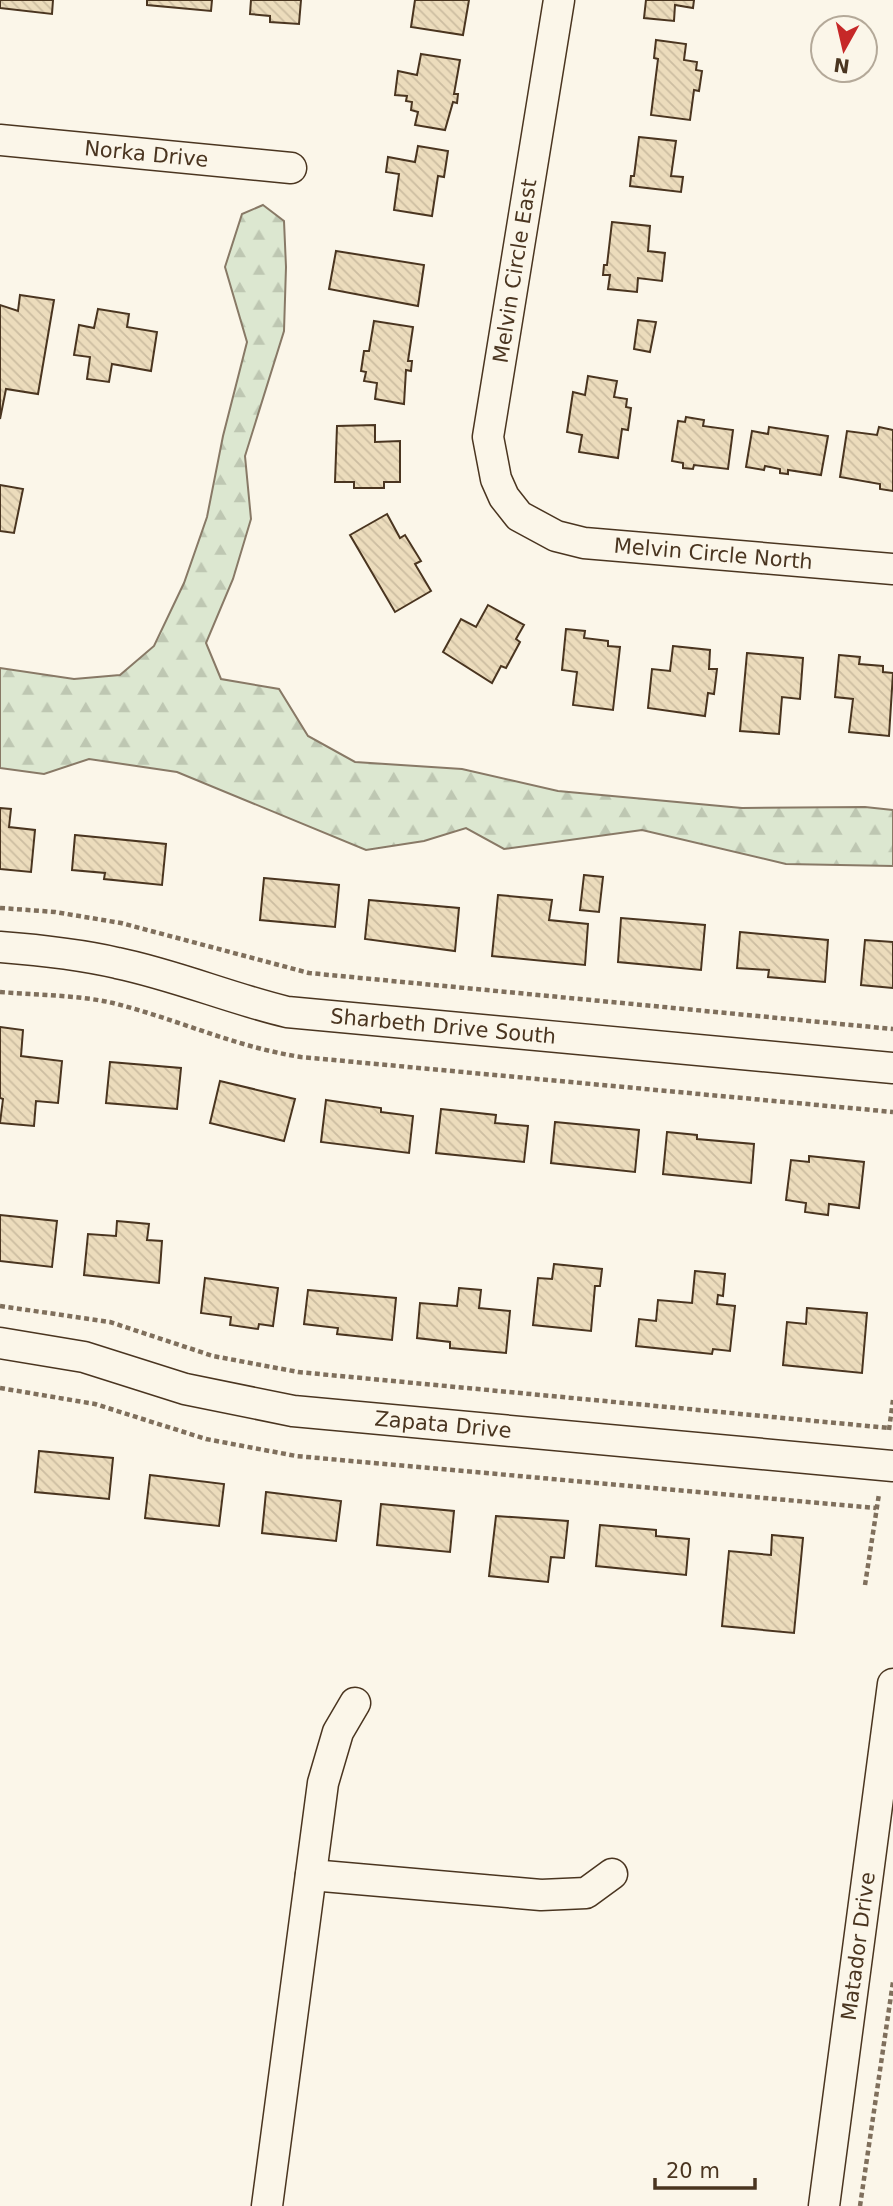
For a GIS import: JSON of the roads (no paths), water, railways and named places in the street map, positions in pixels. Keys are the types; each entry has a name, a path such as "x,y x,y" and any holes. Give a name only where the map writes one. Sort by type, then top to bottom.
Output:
{"street":[{"name":"Melvin Circle East","path":"534,527 519,516 504,497 496,479 488,437 559,0"},
{"name":"Norka Drive","path":"0,140 291,168"},
{"name":"Melvin Circle North","path":"534,527 584,543 893,569"},
{"name":"Sharbeth Drive South","path":"0,947 63,952 119,963 238,1000 287,1012 893,1068"},
{"name":"Zapata Drive","path":"0,1343 74,1355 185,1389 293,1411 893,1466"},
{"name":"Matador Drive","path":"824,2206 893,1684"},
{"path":"267,2206 323,1783 338,1732 355,1703"},
{"path":"311,1875 541,1895 586,1893 612,1874"}]}
